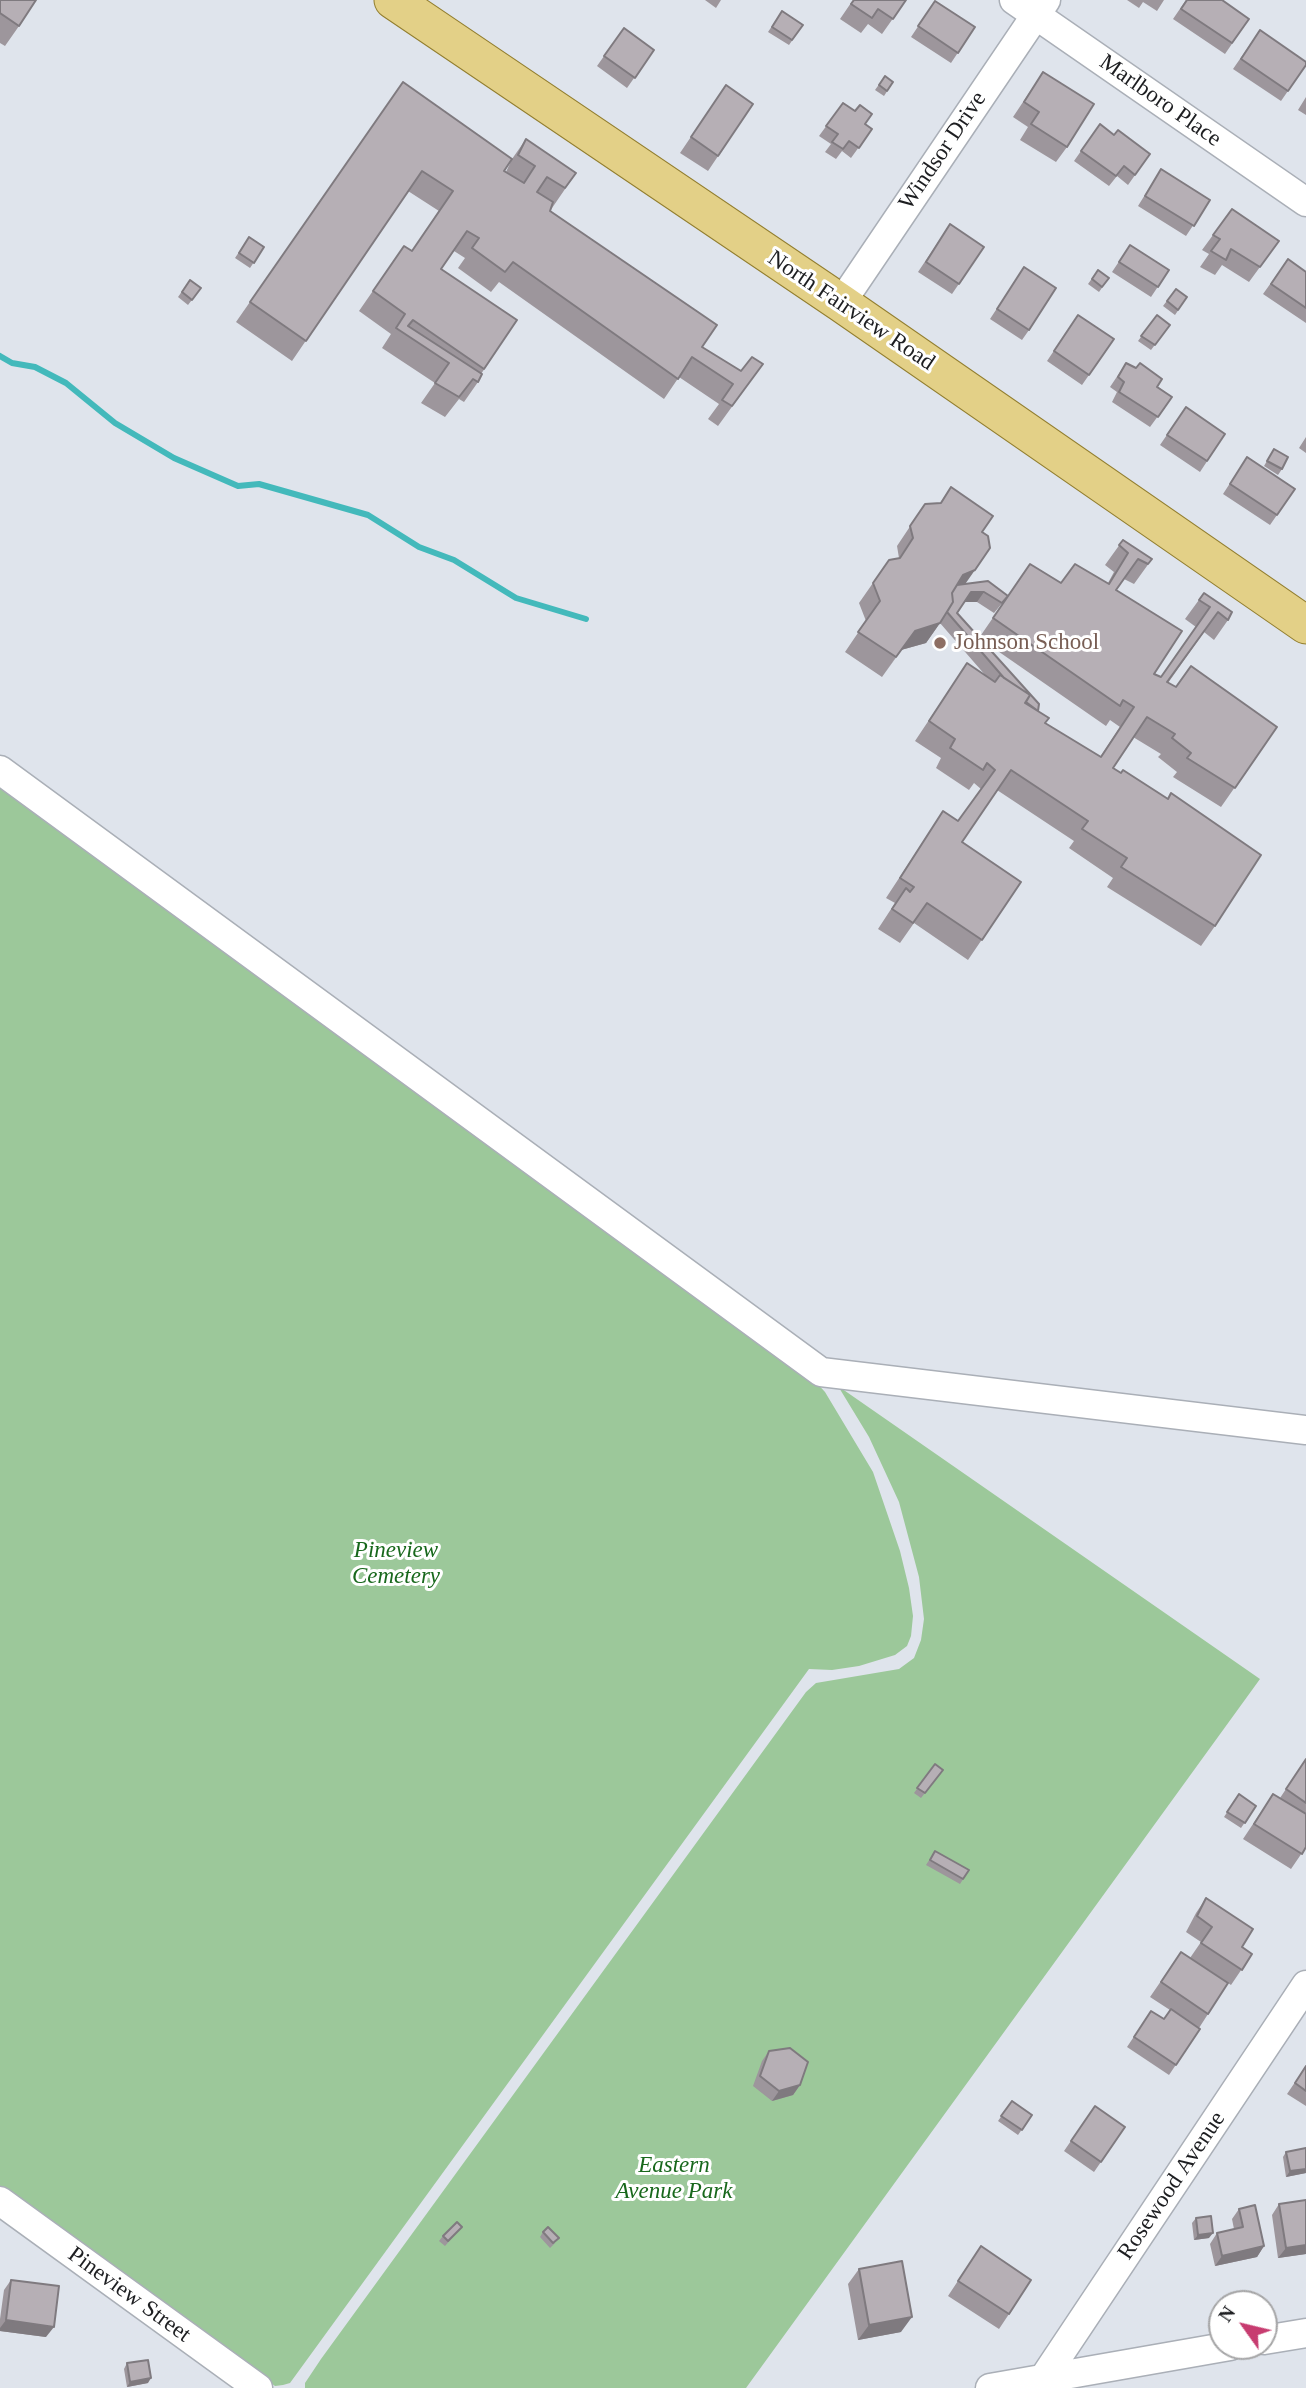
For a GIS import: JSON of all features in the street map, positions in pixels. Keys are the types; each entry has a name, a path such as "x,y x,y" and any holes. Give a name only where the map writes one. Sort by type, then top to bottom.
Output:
{"main road":[{"name":"North Fairview Road","path":"393,0 841,303 1306,625"}],"street":[{"name":"Windsor Drive","path":"841,303 1032,5"},
{"name":"Marlboro Place","path":"1032,5 1306,202"},
{"path":"0,770 821,1372 1306,1430"},
{"name":"Rosewood Avenue","path":"1040,2384 1306,1985"},
{"name":"Pineview Street","path":"2,2205 258,2388"},
{"path":"1278,2338 1306,2333"},
{"path":"990,2388 1040,2384 1208,2350"}],"green space":[{"name":"Pineview Cemetery","path":"0,783 813,1379 825,1392 873,1472 900,1551 909,1588 913,1616 907,1646 895,1655 859,1666 832,1670 809,1669 290,2383 283,2385 275,2386 0,2186"},
{"name":"Eastern Avenue Park","path":"838,1386 1260,1679 746,2388 305,2388 305,2383 321,2359 806,1692 816,1683 899,1669 914,1658 921,1640 924,1619 919,1577 899,1502 869,1437"}],"building":[{"path":"0,0 36,0 19,26 0,13"},
{"path":"854,0 906,0 893,19 878,9 872,18 851,4"},
{"path":"1187,0 1222,0 1249,19 1232,43 1181,9"},
{"path":"935,1 975,27 958,53 918,26"},
{"path":"782,11 803,25 792,40 772,27"},
{"path":"624,28 654,50 635,78 604,56"},
{"path":"1260,30 1306,62 1288,91 1241,59"},
{"path":"1043,72 1094,104 1067,147 1031,124 1039,112 1024,102"},
{"path":"885,76 893,82 887,91 879,85"},
{"path":"403,82 512,159 504,171 524,183 535,166 518,155 526,139 576,173 565,188 547,177 537,192 553,202 550,211 717,325 702,347 741,371 752,357 763,364 732,406 722,400 733,384 692,357 678,379 513,262 505,272 472,248 479,238 467,231 441,269 517,320 484,369 413,320 408,326 482,374 478,382 473,379 459,397 435,383 449,363 396,328 405,314 373,291 404,246 412,251 453,191 422,171 306,341 250,302"},
{"path":"726,85 753,104 718,156 691,137"},
{"path":"843,103 855,111 860,105 872,114 865,124 872,129 859,148 849,141 843,149 832,142 838,134 826,126"},
{"path":"1100,124 1114,135 1118,130 1150,154 1135,175 1124,166 1116,176 1081,151"},
{"path":"1161,169 1210,200 1194,226 1145,196"},
{"path":"1232,209 1279,241 1260,267 1231,249 1226,260 1211,251 1220,239 1213,235"},
{"path":"950,224 984,247 959,284 926,262"},
{"path":"249,237 264,247 254,263 239,253"},
{"path":"1130,245 1169,270 1158,287 1119,262"},
{"path":"1288,259 1306,272 1306,308 1271,284"},
{"path":"1024,267 1056,288 1029,330 997,309"},
{"path":"1098,270 1109,278 1102,287 1092,279"},
{"path":"190,280 201,288 192,300 182,292"},
{"path":"1176,289 1187,297 1178,310 1167,301"},
{"path":"1078,315 1114,339 1089,375 1054,351"},
{"path":"1157,315 1170,325 1155,345 1141,336"},
{"path":"1126,363 1136,368 1140,363 1162,379 1157,387 1172,397 1158,417 1119,392 1124,382 1118,377"},
{"path":"1186,407 1225,434 1207,461 1167,435"},
{"path":"1274,449 1288,457 1282,469 1267,461"},
{"path":"1247,457 1295,489 1277,515 1230,484"},
{"path":"951,487 993,516 982,532 988,536 990,548 975,570 963,575 952,593 953,602 940,623 915,631 896,657 858,632 880,601 873,583 889,560 900,558 913,538 910,526 925,504 941,503"},
{"path":"1123,540 1152,559 1148,564 1138,559 1116,590 1182,631 1154,674 1161,677 1210,607 1199,600 1204,593 1232,612 1228,620 1218,612 1167,682 1176,687 1191,666 1277,727 1235,788 1187,758 1191,753 1172,738 1175,734 1147,717 1113,768 1121,773 1123,770 1168,799 1171,793 1261,855 1215,926 1121,867 1127,858 1082,829 1088,821 1011,770 962,842 1021,882 982,940 927,903 913,923 892,909 906,888 910,892 914,887 900,878 943,811 958,821 995,770 987,763 983,770 950,748 955,739 929,721 967,663 995,682 1000,675 1030,695 1025,703 1049,718 1045,723 1101,757 1134,707 1123,700 1120,706 993,618 1030,564 1061,583 1075,564 1109,584 1128,553 1119,545"},
{"path":"988,581 1008,596 1002,603 984,592 971,592 957,613 1039,704 1038,711 1026,702 1030,695 1004,678 947,612 953,602 952,593 957,585"},
{"path":"1306,1759 1306,1803 1286,1789"},
{"path":"935,1764 943,1770 925,1793 917,1788"},
{"path":"1239,1794 1256,1806 1245,1823 1227,1812"},
{"path":"1273,1794 1306,1814 1306,1847 1302,1854 1254,1824"},
{"path":"935,1851 969,1870 963,1879 930,1860"},
{"path":"1206,1898 1253,1929 1242,1947 1252,1954 1242,1970 1201,1943 1212,1927 1197,1916"},
{"path":"1181,1952 1228,1983 1208,2014 1161,1982"},
{"path":"1171,2009 1200,2029 1176,2065 1134,2037 1151,2011 1164,2019"},
{"path":"790,2048 808,2062 800,2085 779,2091 760,2076 769,2051"},
{"path":"1306,2066 1306,2091 1295,2083"},
{"path":"1012,2101 1032,2115 1022,2130 1001,2116"},
{"path":"1095,2106 1125,2127 1101,2162 1071,2141"},
{"path":"1306,2148 1306,2169 1290,2171 1286,2152"},
{"path":"1306,2200 1306,2245 1286,2248 1279,2204"},
{"path":"1255,2205 1264,2246 1222,2256 1217,2233 1243,2227 1239,2209"},
{"path":"1211,2216 1213,2233 1198,2235 1196,2218"},
{"path":"457,2222 462,2227 448,2241 443,2236"},
{"path":"548,2227 559,2238 553,2243 543,2232"},
{"path":"981,2246 1031,2280 1009,2314 958,2281"},
{"path":"902,2261 912,2317 869,2325 859,2269"},
{"path":"11,2280 59,2286 54,2327 6,2320"},
{"path":"148,2360 151,2378 130,2382 127,2363"}],"waterway":[{"path":"0,356 12,363 35,367 66,383 115,423 174,458 238,486 259,484 368,515 419,547 454,560 516,598 586,619"}],"place":[{"name":"Johnson School","path":"940,643"}]}
